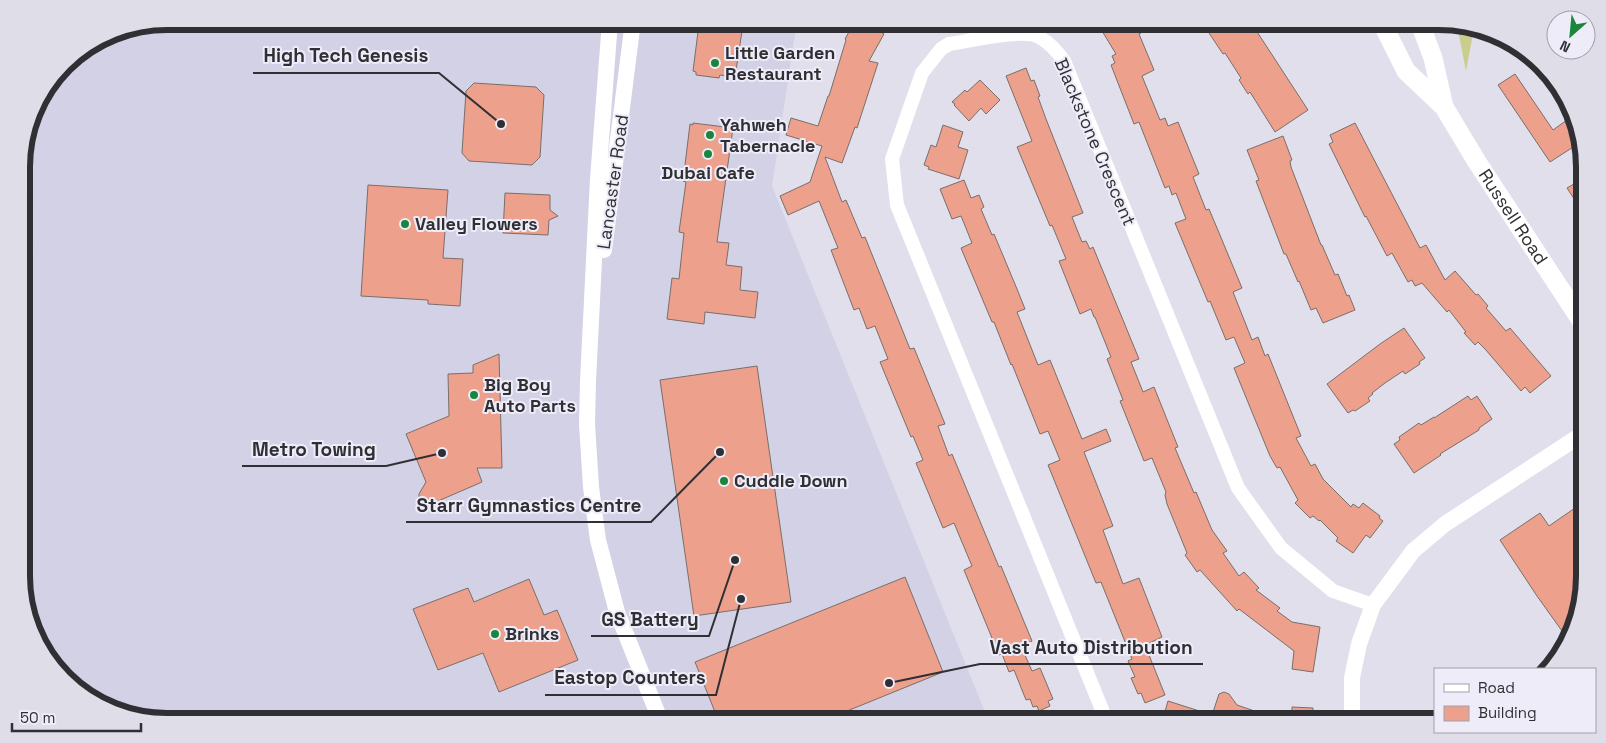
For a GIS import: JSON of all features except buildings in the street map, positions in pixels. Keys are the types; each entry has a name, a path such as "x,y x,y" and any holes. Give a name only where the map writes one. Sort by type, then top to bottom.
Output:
{"main road":[{"name":"Russell Road","path":"1386,30 1406,71 1444,107 1477,162 1576,313"},
{"name":"Russell Road","path":"1422,30 1433,58 1444,107"}],"street":[{"name":"Lancaster Road","path":"610,30 606,179 591,344 588,446 598,540 617,612 657,713"},
{"name":"Lancaster Road","path":"606,179 631,30"},
{"name":"Blackstone Crescent","path":"1103,713 896,205 892,159 922,73 941,49 949,44 1022,33 1037,36 1054,47 1064,61 1238,488 1281,548 1333,591 1373,605"},
{"path":"1352,713 1352,678 1359,644 1373,605 1413,551 1445,524 1576,438"}],"shaded area":[{"path":"167,30 796,30 772,186 985,713 158,713 114,703 98,695 70,673 48,645 40,629 35,612 30,576 30,158 40,114 48,98 70,70 98,48 114,40 131,35"}],"green space":[{"path":"1458,31 1473,35 1466,71"}],"place":[{"name":"Little Garden Restaurant","path":"715,63"},
{"name":"High Tech Genesis","path":"501,124"},
{"name":"Yahweh Tabernacle","path":"710,135"},
{"name":"Dubai Cafe","path":"708,154"},
{"name":"Valley Flowers","path":"405,224"},
{"name":"Big Boy Auto Parts","path":"474,395"},
{"name":"Starr Gymnastics Centre","path":"720,452"},
{"name":"Metro Towing","path":"442,453"},
{"name":"Cuddle Down","path":"724,481"},
{"name":"GS Battery","path":"735,560"},
{"name":"Eastop Counters","path":"741,599"},
{"name":"Brinks","path":"495,634"},
{"name":"Vast Auto Distribution","path":"889,683"}]}
